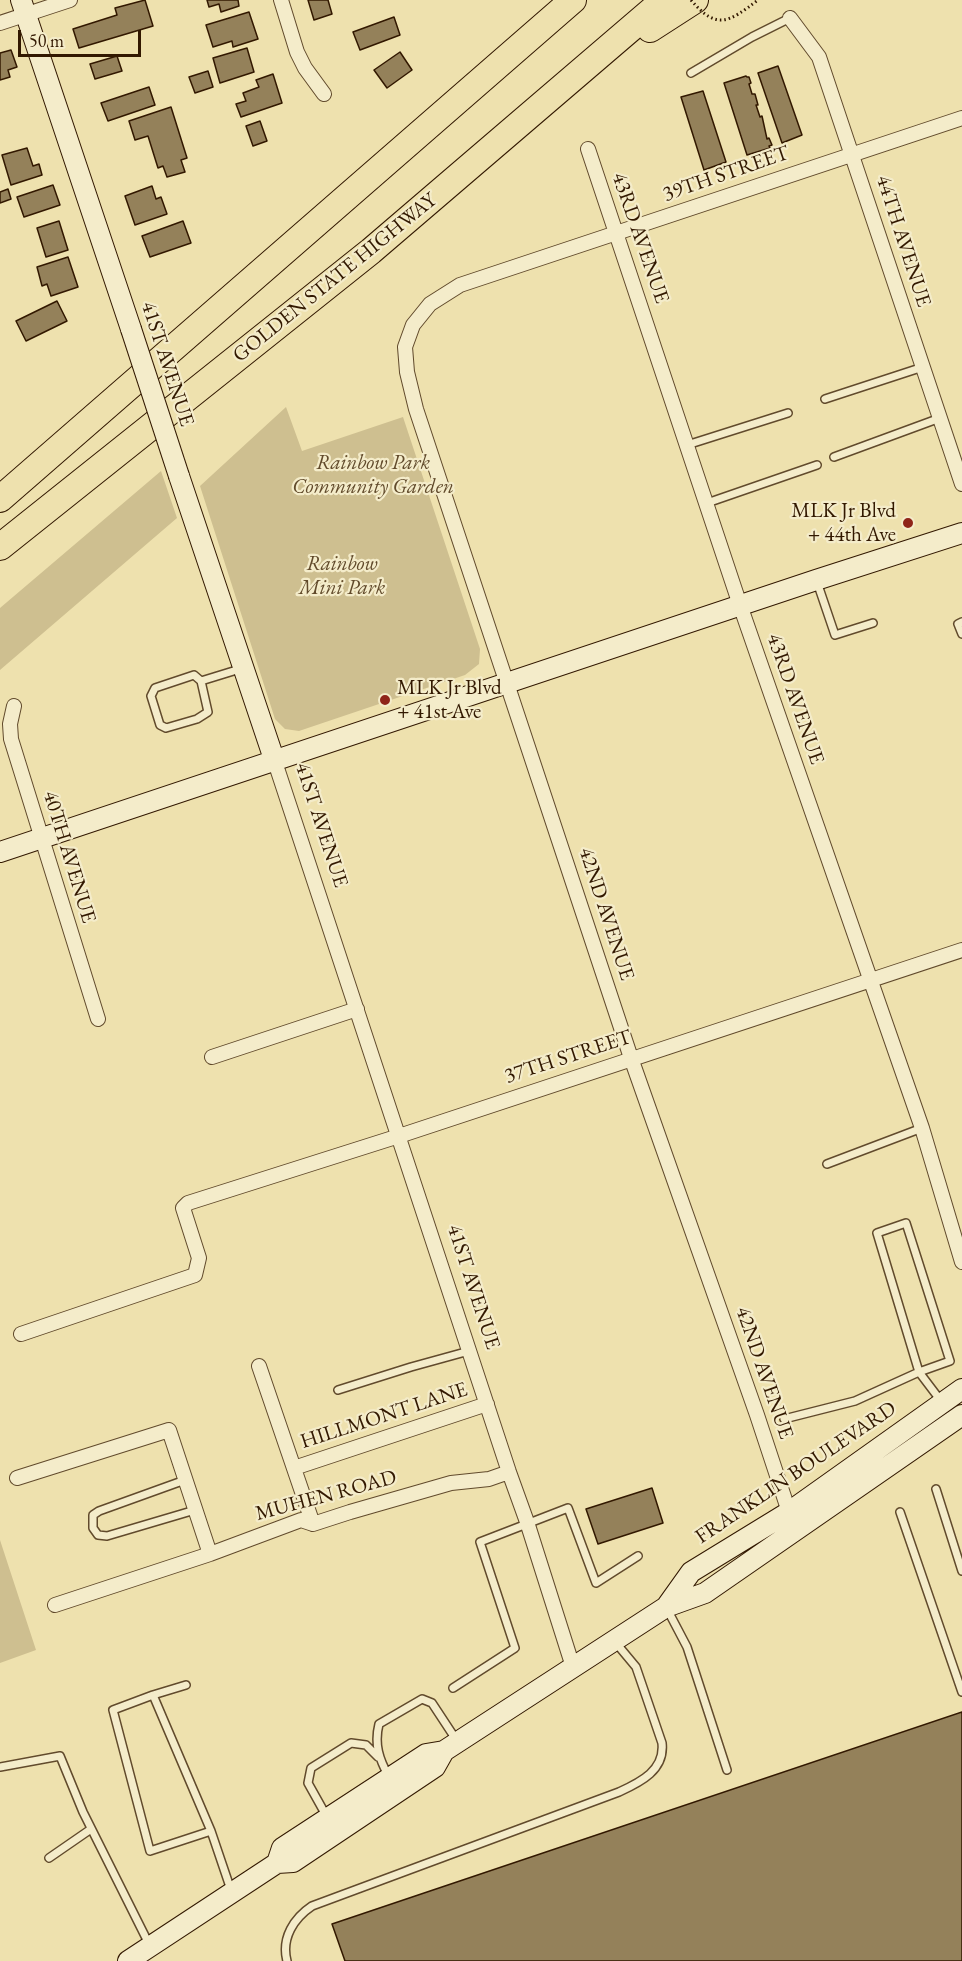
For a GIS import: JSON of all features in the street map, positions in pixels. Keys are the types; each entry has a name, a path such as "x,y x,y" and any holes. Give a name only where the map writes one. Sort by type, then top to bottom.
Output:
{"highway":[{"path":"0,498 573,0"},
{"name":"GOLDEN STATE HIGHWAY","path":"0,547 371,251 664,0"},
{"path":"578,74 695,0"}],"street":[{"path":"0,23 23,8 70,0"},
{"path":"280,0 297,52 305,68 324,94"},
{"name":"41ST AVENUE","path":"23,8 357,1009 573,1667"},
{"name":"44TH AVENUE","path":"790,18 819,57 962,484"},
{"name":"39TH STREET","path":"413,325 430,304 460,285 962,118"},
{"name":"43RD AVENUE","path":"588,149 740,605 957,1228 962,1262"},
{"name":"42ND AVENUE","path":"413,325 405,347 407,372 416,409 632,1058 789,1512"},
{"path":"0,852 740,605 962,534"},
{"name":"40TH AVENUE","path":"14,706 10,724 11,739 98,1019"},
{"name":"37TH STREET","path":"21,1334 195,1275 199,1258 183,1208 188,1203 399,1136 962,950"},
{"path":"212,1058 357,1009"},
{"name":"HILLMONT LANE","path":"259,1366 313,1524"},
{"name":"FRANKLIN BOULEVARD","path":"666,1607 691,1572 789,1512 962,1389"},
{"name":"HILLMONT LANE","path":"294,1468 487,1404"},
{"name":"FRANKLIN BOULEVARD","path":"276,1863 282,1848 327,1817 426,1754 451,1747 666,1607 705,1593 962,1415"},
{"path":"17,1478 169,1430 210,1554"},
{"name":"MUHEN ROAD","path":"56,1605 210,1554 301,1520 313,1524 451,1483 489,1479 509,1472"},
{"name":"FRANKLIN BOULEVARD","path":"128,1961 276,1863 293,1862 399,1792 435,1767 451,1747"}],"lane":[{"path":"691,74 752,37 790,18"},
{"path":"825,399 923,367"},
{"path":"687,445 788,413"},
{"path":"834,457 940,418"},
{"path":"707,503 817,465"},
{"path":"816,580 835,635 873,623"},
{"path":"962,622 958,624 962,634"},
{"path":"201,681 243,668"},
{"path":"194,675 201,681 208,712 197,719 166,728 160,725 151,696 155,688 194,675"},
{"path":"827,1164 922,1128"},
{"path":"784,1419 855,1401 919,1372 950,1361 906,1223 877,1233 919,1372 943,1402"},
{"path":"338,1390 469,1352"},
{"path":"185,1480 99,1510 93,1515 93,1528 98,1535 107,1536 195,1510"},
{"path":"936,1489 962,1571"},
{"path":"453,1688 515,1648 480,1542 568,1508 596,1583 638,1556"},
{"path":"900,1512 962,1692"},
{"path":"666,1607 687,1647 727,1770"},
{"path":"287,1961 286,1939 292,1924 312,1906 619,1792 633,1785 660,1765 664,1754 663,1743 636,1667 614,1640"},
{"path":"186,1685 113,1710 150,1851 211,1831"},
{"path":"153,1695 211,1831 232,1892"},
{"path":"378,1757 376,1736 379,1724 422,1699 432,1703 451,1747"},
{"path":"327,1817 308,1783 311,1768 351,1743 366,1745 378,1757 389,1777"},
{"path":"0,1767 60,1756 91,1829 150,1946"},
{"path":"49,1858 91,1829"}],"path":[{"path":"691,0 702,13 712,19 723,21 738,15 758,0"}],"green space":[{"name":"Rainbow Mini Park","path":"286,407 302,451 403,417 480,649 479,664 465,675 299,731 285,729 275,719 200,486"},
{"path":"161,471 177,518 0,670 0,608"},
{"path":"0,1540 36,1650 0,1663"}],"building":[{"path":"145,0 153,26 79,48 73,29 117,15 115,8"},
{"path":"207,0 238,0 239,6 221,12 219,4 209,7"},
{"path":"308,0 328,0 332,14 314,20"},
{"path":"249,12 258,39 233,47 232,41 213,47 206,25"},
{"path":"394,17 400,35 360,50 353,32"},
{"path":"247,48 254,72 220,83 213,58"},
{"path":"11,50 17,67 8,70 10,77 0,80 0,53"},
{"path":"400,52 412,70 387,88 374,70"},
{"path":"117,56 122,71 95,79 90,64"},
{"path":"778,66 802,135 782,143 758,73"},
{"path":"208,71 213,87 195,93 189,77"},
{"path":"273,74 282,103 241,117 236,104 246,101 243,93 259,87 256,80"},
{"path":"749,77 751,83 749,84 752,94 755,94 758,105 756,105 760,117 762,116 767,139 769,138 772,145 769,146 770,148 747,155 724,83"},
{"path":"149,87 155,105 108,121 101,103"},
{"path":"703,91 726,162 704,170 681,97"},
{"path":"171,107 187,158 181,160 185,172 167,177 163,166 158,168 148,136 135,140 129,121"},
{"path":"260,121 267,141 253,146 246,126"},
{"path":"27,148 33,166 39,164 42,175 11,185 2,155"},
{"path":"53,185 60,205 24,217 17,197"},
{"path":"152,186 156,199 161,197 167,214 135,225 125,196"},
{"path":"8,189 11,199 0,203 0,192"},
{"path":"59,221 68,250 46,257 37,228"},
{"path":"183,221 191,243 150,257 142,236"},
{"path":"68,257 78,287 51,296 47,284 42,286 37,267"},
{"path":"57,301 67,321 26,341 16,321"},
{"path":"652,1488 663,1523 598,1544 586,1509"},
{"path":"962,1712 962,1961 345,1961 332,1924"}],"place":[{"name":"MLK Jr Blvd + 44th Ave","path":"908,523"},
{"name":"MLK Jr Blvd + 41st Ave","path":"385,700"}],"park label":[{"name":"Rainbow Park Community Garden","path":"373,475"}]}
